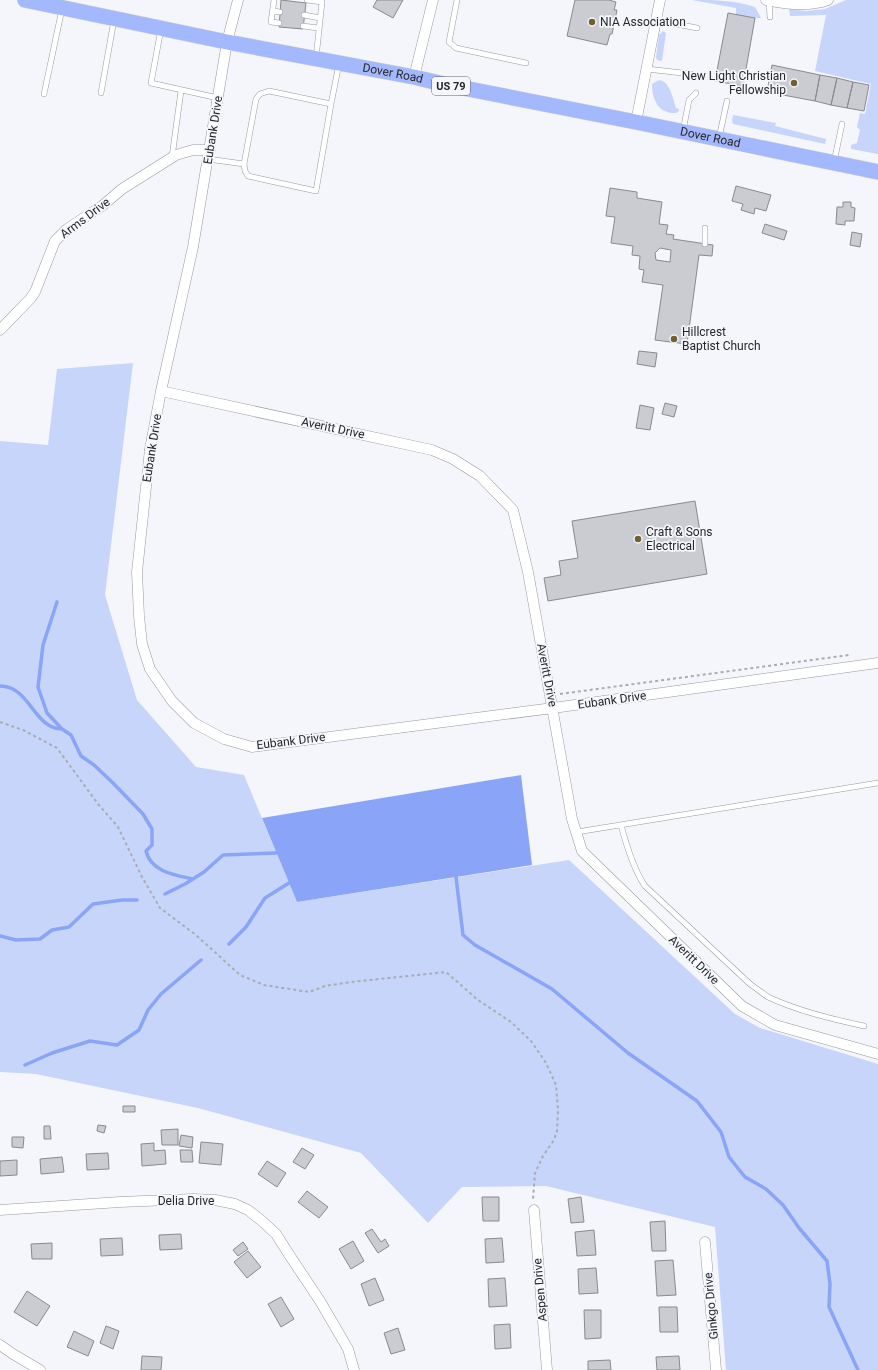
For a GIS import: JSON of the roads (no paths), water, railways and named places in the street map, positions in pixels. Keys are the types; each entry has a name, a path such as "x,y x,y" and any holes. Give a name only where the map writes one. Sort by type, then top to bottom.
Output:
{"main road":[{"name":"Dover Road","path":"25,0 227,42 414,77 878,172"}],"street":[{"name":"Eubank Drive","path":"238,0 227,42 193,247 150,449 138,564 139,616 142,644 150,669 172,701 194,724 224,740 252,747 553,708 878,663"},
{"path":"414,77 433,0"},
{"path":"636,122 660,0"},
{"path":"767,0 781,3 809,4 828,0"},
{"name":"Arms Drive","path":"0,330 36,292 55,241 67,229 102,206 122,189 171,158 193,150 209,154"},
{"name":"Averitt Drive","path":"162,391 432,450 453,459 480,476 513,510 528,572 572,819 582,851 742,1006 775,1025 878,1054"},
{"name":"Delia Drive","path":"0,1210 193,1199 215,1200 235,1204 248,1210 276,1234 320,1301 348,1349 354,1370"},
{"name":"Aspen Drive","path":"534,1210 547,1370"},
{"name":"Ginkgo Drive","path":"705,1242 716,1370"},
{"path":"0,1345 40,1370"}],"lane":[{"path":"274,0 271,22 279,24"},
{"path":"307,0 322,2 318,28 316,59"},
{"path":"457,0 449,42 456,48 526,63"},
{"path":"767,0 770,17"},
{"path":"44,94 62,8"},
{"path":"273,11 280,12"},
{"path":"304,15 320,18"},
{"path":"101,93 114,19"},
{"path":"656,20 697,28"},
{"path":"303,26 318,28"},
{"path":"162,28 151,83 181,91 218,98"},
{"path":"331,104 269,91 260,94 256,99 244,164 245,171 248,176 316,191 339,63"},
{"path":"647,70 691,74"},
{"path":"171,158 181,91"},
{"path":"683,132 689,100 696,94"},
{"path":"719,139 727,101"},
{"path":"834,163 842,124"},
{"path":"209,154 244,164"},
{"path":"705,228 705,244"},
{"path":"577,832 878,783"},
{"path":"621,825 638,876 645,886 750,984 767,996 786,1004 833,1019 864,1026"}],"water":[{"path":"521,775 532,865 297,902 262,818"}],"waterway":[{"path":"57,602 43,645 38,687 47,713 62,729 71,735 81,756 94,765 143,814 152,829 152,845 146,851 153,864 158,868 172,874 193,879"},
{"path":"0,686 10,688 18,693 25,699 44,722 52,727 62,729"},
{"path":"165,894 204,872 223,855 276,853"},
{"path":"456,877 463,935 475,945 552,989 628,1053 697,1101 721,1132 729,1157 745,1177 766,1189 783,1205 799,1228 827,1261 830,1284 829,1307 858,1370"},
{"path":"229,944 246,927 265,898 289,883"},
{"path":"0,936 16,940 40,939 52,930 69,927 93,904 122,900 137,900"},
{"path":"25,1065 52,1053 90,1041 117,1045 139,1030 148,1010 161,994 201,960"}],"place":[{"name":"NIA Association","path":"592,22"},
{"name":"New Light Christian Fellowship","path":"794,83"},
{"name":"Hillcrest Baptist Church","path":"674,339"},
{"name":"Craft & Sons Electrical","path":"638,539"}]}
